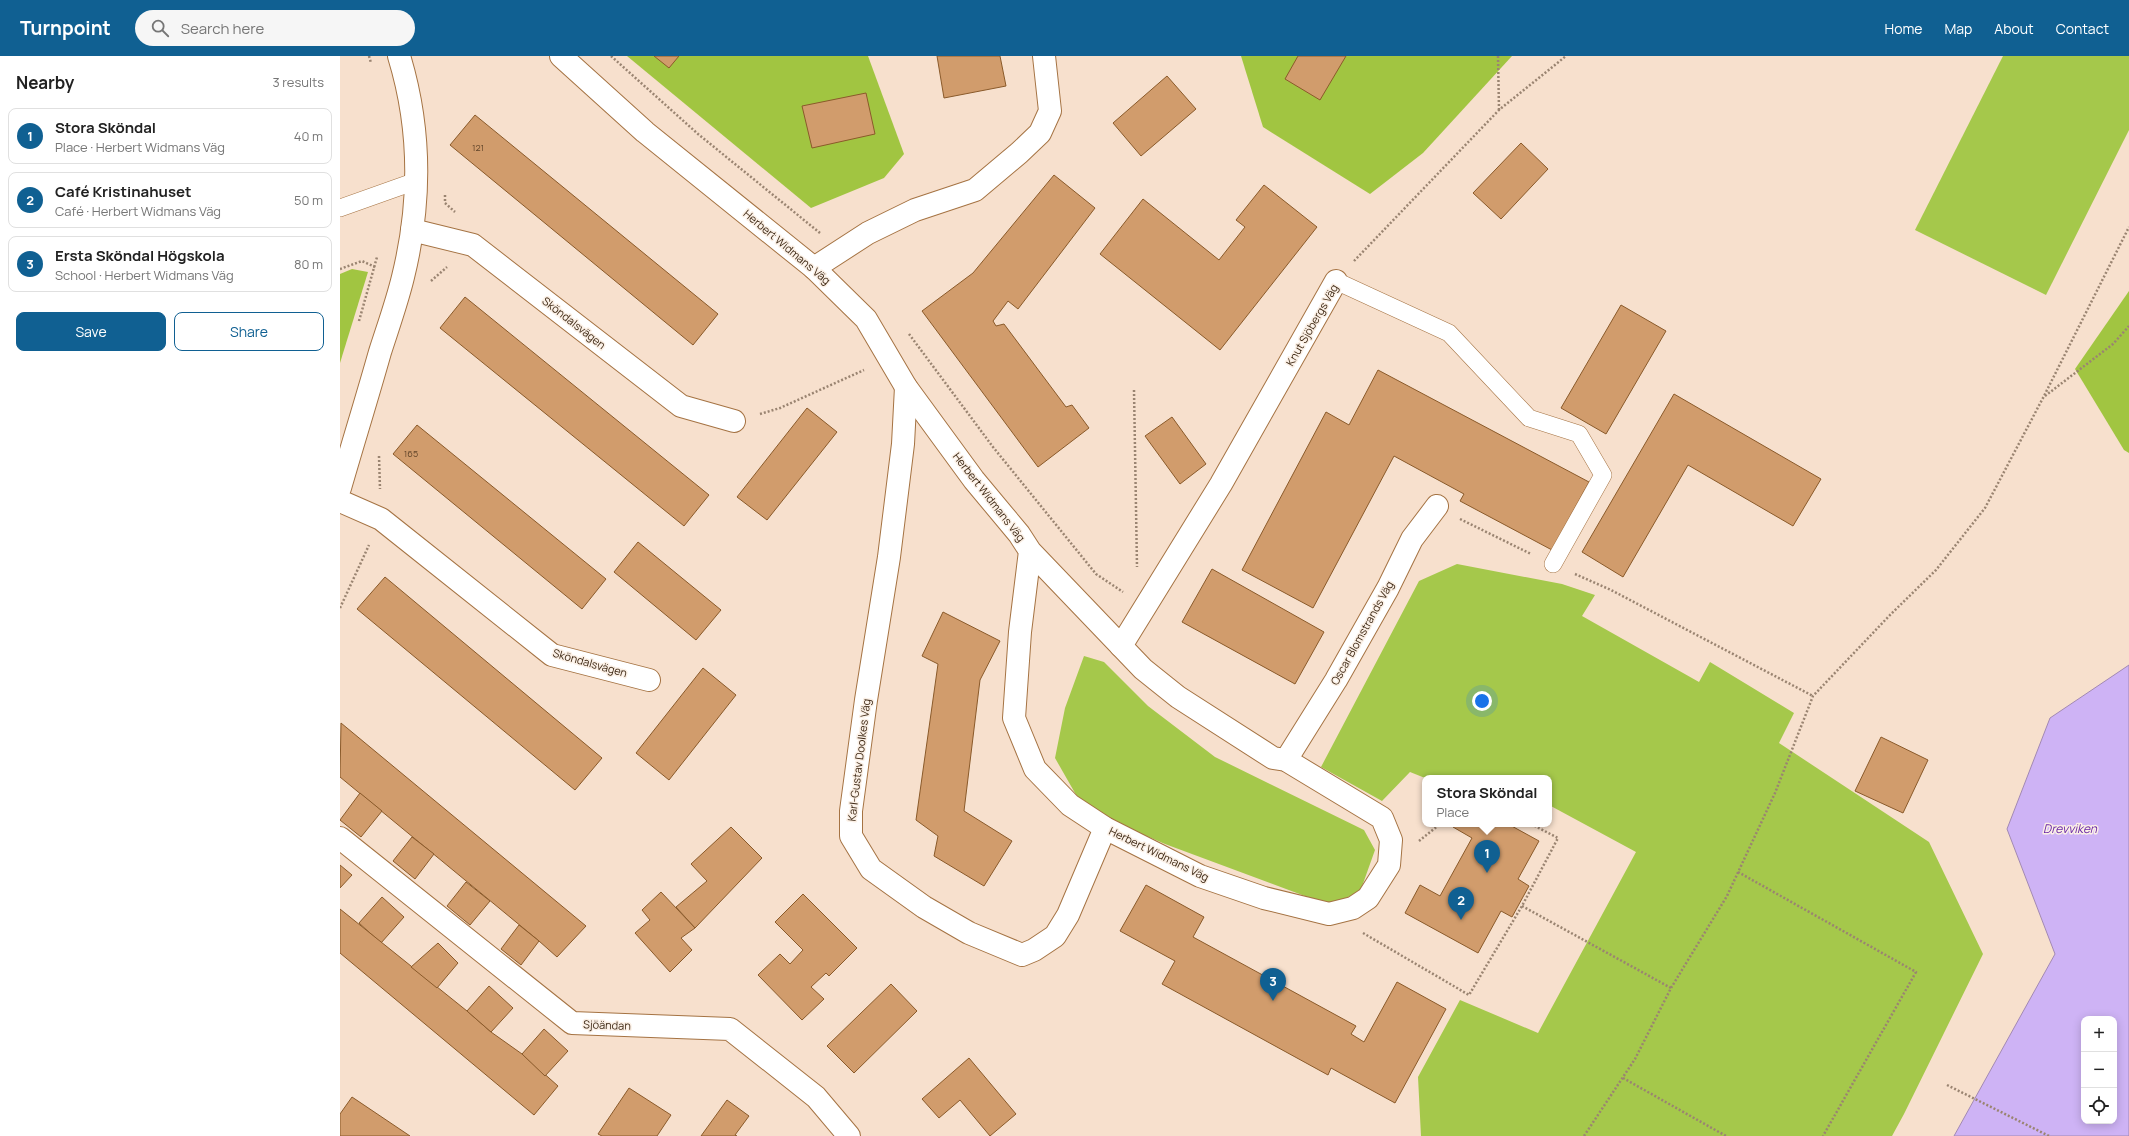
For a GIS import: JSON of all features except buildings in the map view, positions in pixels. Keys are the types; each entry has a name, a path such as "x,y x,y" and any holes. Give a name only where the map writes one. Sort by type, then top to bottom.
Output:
{"street":[{"path":"340,488 403,278 412,230 416,181 416,139 406,79 399,56"},
{"name":"Herbert Widmans Väg","path":"561,56 645,132 814,268 866,319 906,387 974,480 1019,534 1030,551 1143,669 1178,697 1274,758 1286,760 1382,818 1391,840 1390,865 1368,898 1353,908 1329,914 1264,898 1200,876 1105,828 1070,805 1035,769 1014,718 1020,632 1030,551"},
{"path":"814,268 868,233 915,210 975,190 1019,153 1040,133 1050,110 1044,56"},
{"name":"Sköndalsvägen","path":"412,230 473,245 681,406 734,421"},
{"name":"Knut Sjöbergs Väg","path":"1121,646 1221,484 1336,281"},
{"name":"Karl-Gustav Doolkes Väg","path":"906,387 903,444 889,557 876,635 851,811 851,836 870,869 924,907 969,933 1022,955 1034,950 1055,936 1068,915 1105,828"},
{"name":"Sköndalsvägen","path":"340,501 381,519 552,655 649,680"},
{"name":"Oscar Blomstrands Väg","path":"1286,760 1336,680 1388,588 1412,539 1437,506"},
{"name":"Sjöändan","path":"340,838 572,1023 730,1029 816,1097 849,1136"}],"lane":[{"path":"340,208 416,181"},
{"path":"1336,281 1449,332 1529,418 1579,434 1603,475 1553,564"}],"path":[{"path":"611,56 698,134 841,251"},
{"path":"1498,56 1499,110"},
{"name":"Knut Sjöbergs Väg","path":"1336,281 1499,110 1566,56"},
{"path":"1584,1136 1635,1059 1671,988 1727,896 1775,793 1813,696 1890,615 1936,570 1985,508 2044,396 2129,227"},
{"path":"340,269 362,261 403,278"},
{"path":"2044,396 2113,344 2129,326"},
{"path":"905,329 992,447 1096,574 1126,594"},
{"path":"734,421 780,408 869,367 889,356"},
{"path":"1134,390 1137,574"},
{"path":"1437,506 1493,536 1611,590 1813,696"},
{"path":"1329,914 1469,995 1522,906 1558,838 1537,827"},
{"path":"1738,872 1916,972 1823,1136"},
{"path":"1522,906 1671,988"},
{"path":"1623,1078 1726,1136"},
{"path":"1947,1085 2049,1136"}],"green space":[{"path":"627,56 868,56 904,154 884,178 811,208"},
{"path":"1241,56 1512,56 1423,153 1370,194 1263,127"},
{"path":"2003,56 2129,56 2129,130 2046,295 1915,230"},
{"path":"352,269 368,272 340,363 340,274"},
{"path":"2129,291 2129,453 2124,450 2075,369"},
{"path":"1457,564 1562,584 1595,595 1582,616 1699,682 1710,662 1794,713 1779,743 1929,842 1983,954 1892,1136 1421,1136 1418,1077 1460,1000 1538,1033 1636,852 1552,807 1552,775 1422,775 1422,777 1410,772 1382,801 1321,767 1419,581"},
{"path":"1084,656 1104,662 1148,706 1215,757 1364,830 1375,850 1360,892 1329,905 1165,844 1114,822 1079,800 1055,758 1065,708"}],"water":[{"name":"Drevviken","path":"2129,665 2129,1136 1954,1136 2055,954 2007,829 2050,718"}],"place":[{"name":"Stora Sköndal","path":"1487,873"},
{"name":"Café Kristinahuset","path":"1461,920"},
{"name":"Ersta Sköndal Högskola","path":"1273,1001"}]}
